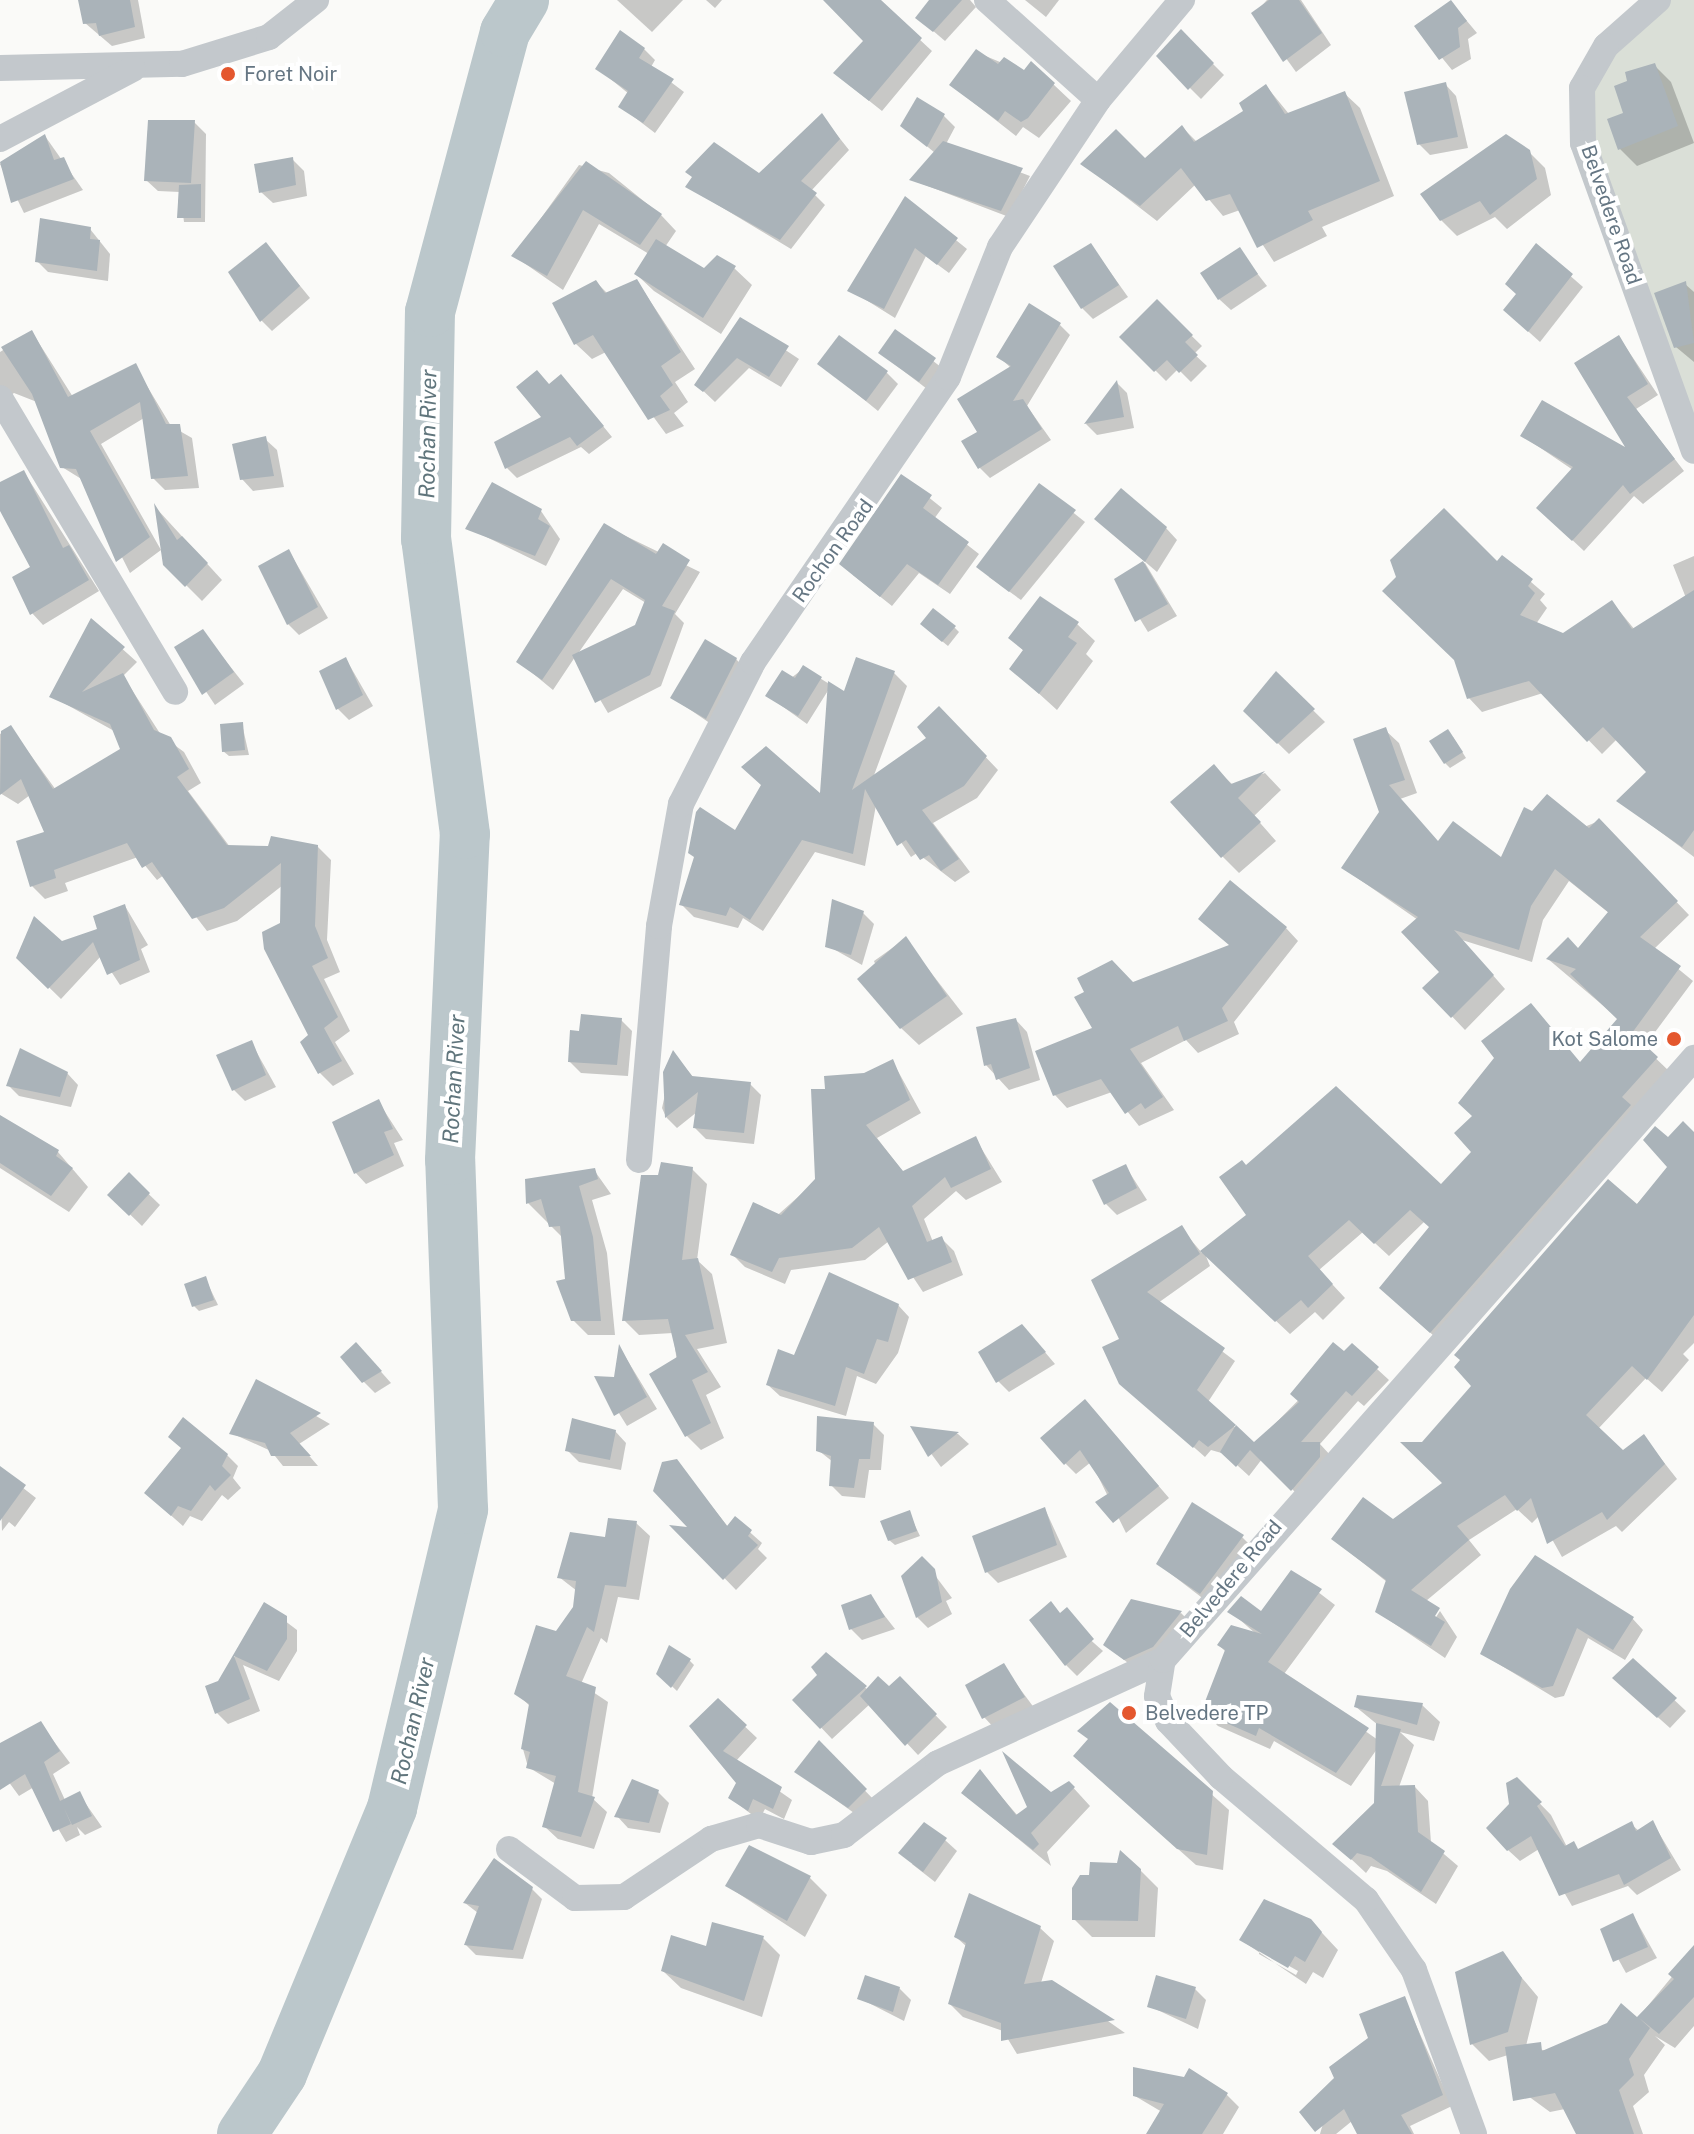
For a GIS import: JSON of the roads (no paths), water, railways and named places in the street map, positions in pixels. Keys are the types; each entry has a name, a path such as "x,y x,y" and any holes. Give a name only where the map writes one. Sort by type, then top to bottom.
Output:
{"street":[{"path":"0,68 182,64 269,37 316,0"},
{"path":"987,0 1098,100"},
{"name":"Rochon Road","path":"639,1160 659,926 681,804 753,662 948,377 1000,247 1098,100 1182,0"},
{"name":"Belvedere Road","path":"1658,0 1606,46 1582,88 1583,143 1694,451"},
{"path":"0,139 140,65"},
{"path":"0,398 175,692"},
{"name":"Belvedere Road","path":"1163,1660 1694,1058"},
{"path":"509,1849 575,1898 624,1897 711,1839 759,1825 811,1842 844,1835 938,1763 1163,1660"},
{"path":"1163,1660 1157,1696 1168,1721 1221,1777 1366,1900 1414,1970 1474,2134"}],"waterway":[{"name":"Rochan River","path":"242,2134 282,2074 392,1808 463,1509 450,1160 465,834 426,539 430,312 505,32 524,0"}],"place":[{"name":"Foret Noir","path":"228,74"},
{"name":"Kot Salome","path":"1674,1039"},
{"name":"Belvedere TP","path":"1129,1713"}]}
